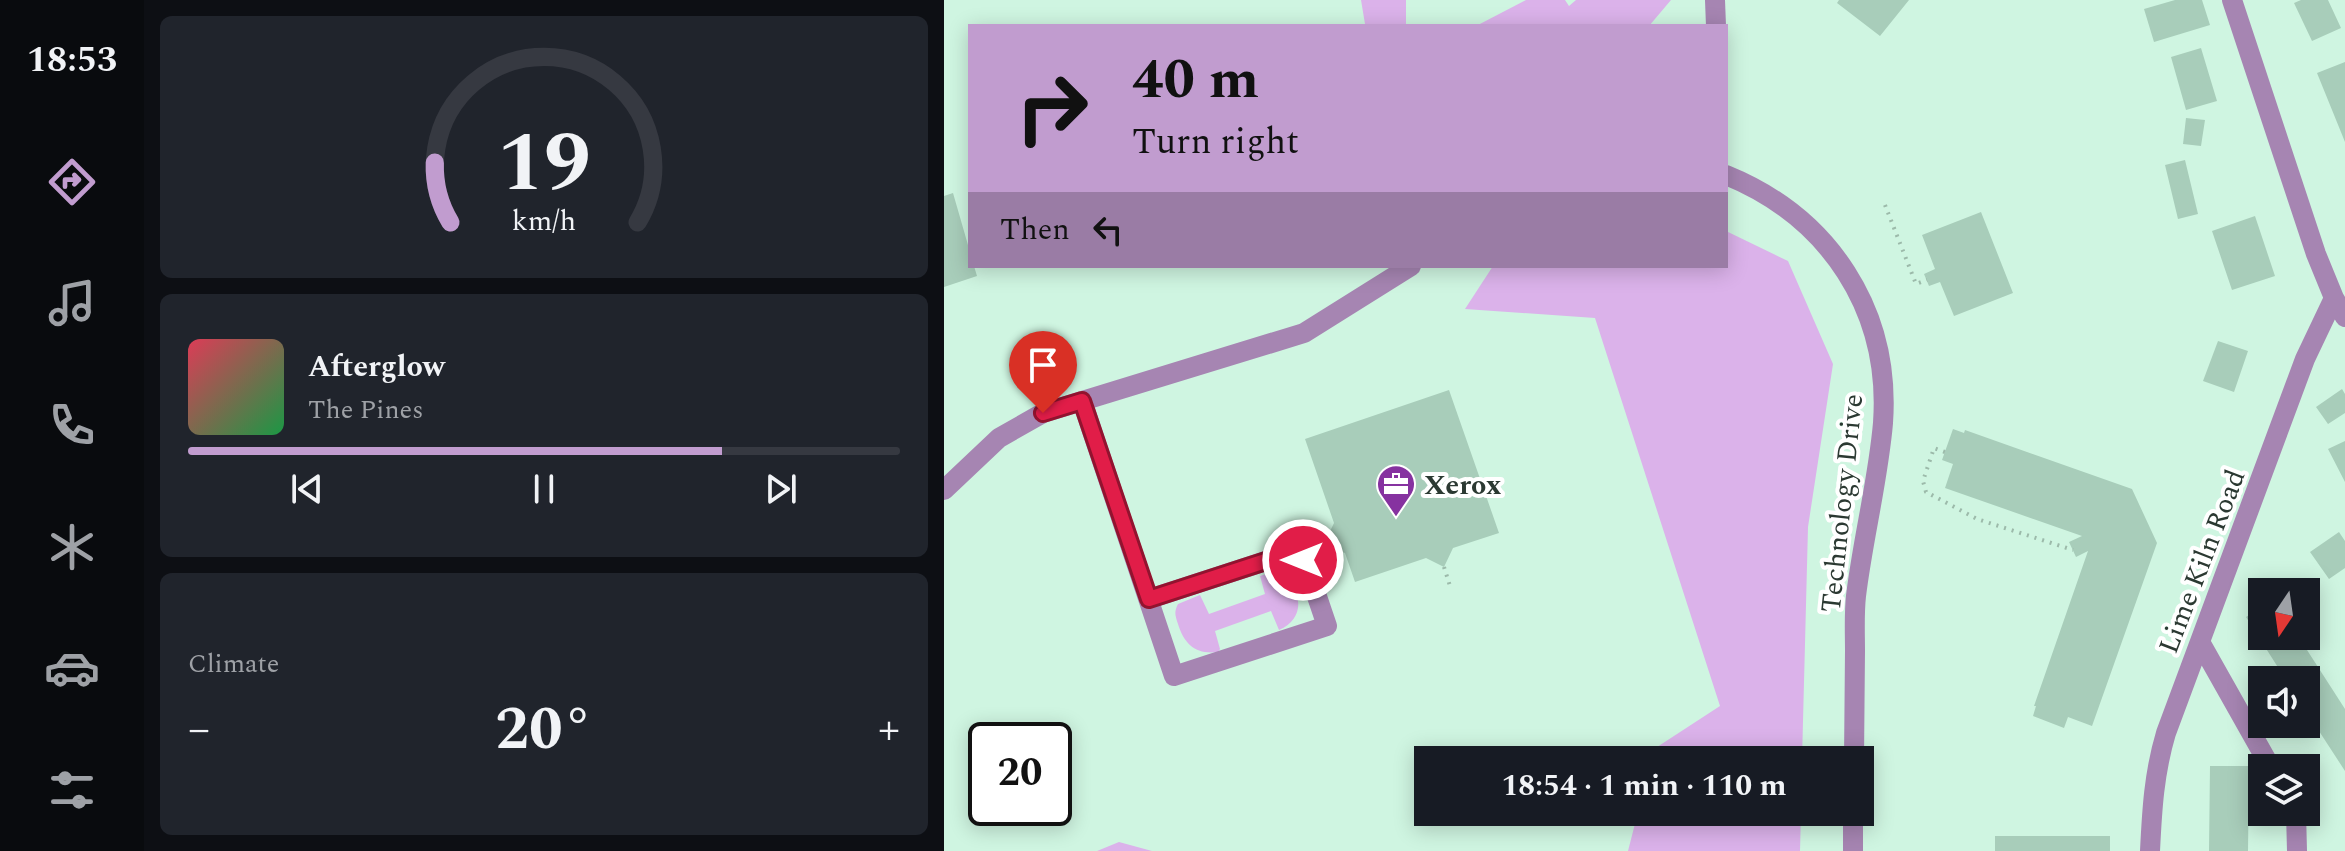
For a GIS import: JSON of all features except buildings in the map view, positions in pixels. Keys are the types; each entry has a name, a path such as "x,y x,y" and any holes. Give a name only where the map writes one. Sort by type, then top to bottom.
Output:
{"street":[{"path":"1715,0 1716,24"},
{"path":"2232,0 2316,254 2345,317"},
{"name":"Technology Drive","path":"1728,176 1758,188 1819,236 1846,267 1864,301 1875,337 1882,380 1883,420 1856,600 1854,746"},
{"path":"944,490 999,438 1043,413 1304,333 1408,268"},
{"name":"Lime Kiln Road","path":"2150,851 2152,793 2157,764 2305,359 2334,298"},
{"path":"1082,401 1174,676 1327,626 1312,581 1303,560 1298,556 1290,555 1149,599"},
{"path":"2200,642 2263,754"},
{"path":"1853,826 1853,851"},
{"path":"2296,826 2297,851"}],"path":[{"path":"1885,205 1916,284 1927,280"},
{"path":"1945,452 1934,448 1923,481 1926,492 1977,519 2073,550"},
{"path":"1444,567 1450,586"}],"shaded area":[{"path":"1361,0 1406,0 1406,24 1365,24"},
{"path":"1526,0 1565,0 1569,6 1576,0 1671,0 1651,24 1480,24"},
{"path":"1728,232 1788,261 1833,364 1808,527 1802,746 1659,746 1720,706 1595,318 1465,309 1492,268 1728,268"},
{"path":"1269,573 1288,582 1298,598 1295,616 1289,624 1279,630 1271,611 1215,631 1220,649 1218,652 1203,652 1187,642 1176,618 1178,604 1200,595 1209,614 1265,594 1260,576"},
{"path":"1634,826 1801,826 1800,851 1628,851"},
{"path":"1119,842 1152,851 1097,851"}],"place":[{"name":"Xerox","path":"1396,518"}],"route":[{"path":"1043,413 1082,401 1149,599 1281,556 1298,556 1303,560"}]}
